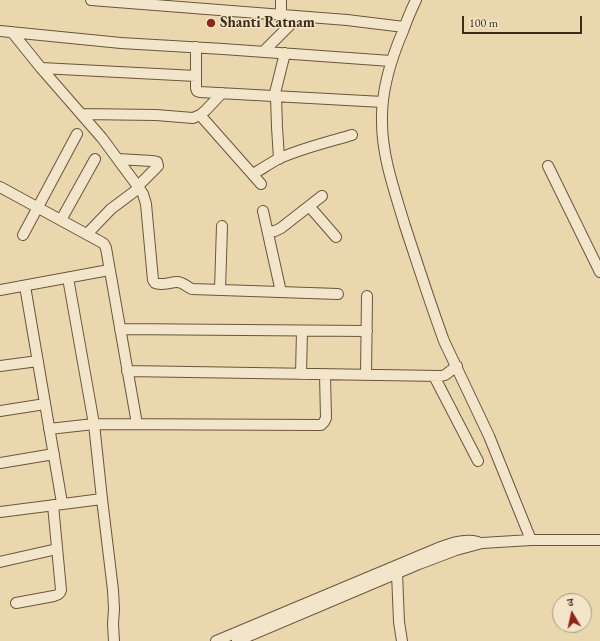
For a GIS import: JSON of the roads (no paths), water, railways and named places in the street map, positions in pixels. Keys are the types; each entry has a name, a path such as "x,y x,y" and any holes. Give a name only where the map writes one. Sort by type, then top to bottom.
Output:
{"street":[{"path":"91,0 346,20 404,27"},
{"path":"281,0 281,16"},
{"path":"416,0 394,52 387,75 382,122 386,158 395,193 427,296 444,341 489,436 531,540"},
{"path":"263,52 298,17"},
{"path":"0,31 121,43 391,61"},
{"path":"12,32 102,138 143,194 146,204 153,280 155,283 177,282 192,289 338,294"},
{"path":"196,47 196,88 197,91 200,92 383,102"},
{"path":"279,159 275,97 285,54"},
{"path":"41,68 196,76"},
{"path":"82,114 156,115 193,118 206,110 222,93"},
{"path":"200,115 261,184"},
{"path":"23,234 77,134"},
{"path":"253,174 279,159 299,151 352,135"},
{"path":"61,220 95,159"},
{"path":"87,234 111,209 139,187 158,166 157,162 152,161 118,159"},
{"path":"548,166 596,255 600,272"},
{"path":"0,187 104,244 106,248 137,424"},
{"path":"268,232 281,228 322,196"},
{"path":"309,206 336,237"},
{"path":"263,211 281,292"},
{"path":"220,290 222,226"},
{"path":"0,290 109,270"},
{"path":"68,278 94,424 113,590 114,641"},
{"path":"16,602 58,595 61,590 57,548 57,504 54,454 25,286"},
{"path":"366,375 367,296"},
{"path":"120,329 367,331"},
{"path":"301,374 302,331"},
{"path":"0,366 38,361"},
{"path":"127,372 434,376 445,375 457,366"},
{"path":"49,429 94,424 321,425 326,418 325,375"},
{"path":"434,376 478,461"},
{"path":"0,411 45,404"},
{"path":"0,463 54,454"},
{"path":"0,512 102,499"},
{"path":"244,640 397,573 442,555 482,543 531,540 600,540"},
{"path":"216,641 431,551 464,541 482,543"},
{"path":"4,561 57,548"},
{"path":"397,573 399,622 402,641"}],"place":[{"name":"Shanti Ratnam","path":"211,23"}]}
